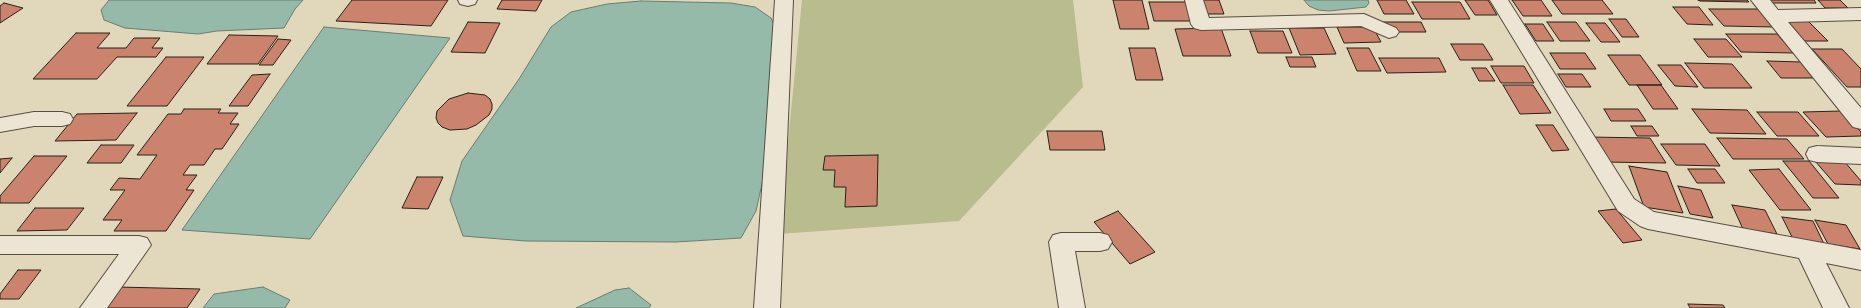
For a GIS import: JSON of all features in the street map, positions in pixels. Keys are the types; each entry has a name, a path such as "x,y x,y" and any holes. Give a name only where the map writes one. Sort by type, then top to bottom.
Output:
{"street":[{"path":"767,308 784,0"},
{"path":"1194,0 1201,24 1364,20 1389,32"},
{"path":"1499,0 1626,205 1648,220 1861,260"},
{"path":"1760,0 1775,16 1861,122"},
{"path":"1775,16 1861,14"},
{"path":"0,125 34,119 62,120"},
{"path":"1816,154 1861,156"},
{"path":"1072,308 1061,242 1100,242"},
{"path":"0,245 139,245 93,308"},
{"path":"1807,250 1836,308"}],"shaded area":[{"path":"109,0 303,0 295,9 284,28 217,31 198,34 125,28 104,20 101,10"},
{"path":"802,0 1073,0 1083,87 959,221 779,234"},
{"path":"1304,0 1368,0 1369,3 1366,7 1329,11 1318,10 1309,6"},
{"path":"641,1 731,3 755,7 771,18 783,43 765,170 756,211 741,238 676,242 526,241 463,236 450,200 462,161 519,79 551,27 571,12 607,4"},
{"path":"324,27 450,38 310,239 182,230"},
{"path":"263,287 290,300 285,308 203,308 214,294"},
{"path":"629,288 651,305 649,308 576,308 615,290"}],"building":[{"path":"352,0 448,0 431,26 336,21"},
{"path":"502,0 542,0 536,11 497,9"},
{"path":"1113,0 1142,0 1149,29 1120,29"},
{"path":"1200,0 1219,0 1224,14 1205,14"},
{"path":"1377,0 1406,0 1414,14 1384,14"},
{"path":"1465,0 1488,0 1497,15 1475,15"},
{"path":"1512,0 1541,0 1552,16 1523,16"},
{"path":"1552,0 1602,0 1613,14 1562,14"},
{"path":"1698,0 1747,0 1749,2 1700,1"},
{"path":"1768,0 1814,0 1816,3 1770,3"},
{"path":"1818,0 1840,0 1848,8 1825,8"},
{"path":"1149,2 1188,2 1194,21 1154,21"},
{"path":"1412,2 1460,2 1470,19 1422,19"},
{"path":"4,3 23,8 0,23 0,6"},
{"path":"1673,7 1699,7 1713,25 1687,24"},
{"path":"1709,9 1759,9 1775,27 1724,26"},
{"path":"1609,19 1626,19 1639,37 1622,37"},
{"path":"1784,20 1807,20 1828,41 1805,41"},
{"path":"468,22 500,23 485,53 451,52"},
{"path":"1384,22 1421,22 1426,32 1389,32"},
{"path":"1547,22 1576,22 1590,41 1560,41"},
{"path":"1586,23 1605,23 1620,42 1601,42"},
{"path":"1525,24 1543,24 1554,41 1536,41"},
{"path":"1337,27 1373,27 1381,42 1344,43"},
{"path":"1221,28 1231,56 1183,56 1175,29"},
{"path":"1289,28 1324,28 1336,54 1300,55"},
{"path":"1250,31 1283,31 1292,53 1258,53"},
{"path":"76,33 110,33 97,48 126,48 134,38 160,38 152,48 163,48 156,57 117,57 97,79 33,79"},
{"path":"1726,34 1777,34 1794,53 1741,52"},
{"path":"229,35 278,36 258,64 207,64"},
{"path":"278,39 291,40 273,65 259,65"},
{"path":"1694,39 1726,39 1742,57 1708,57"},
{"path":"1451,44 1483,44 1493,60 1460,60"},
{"path":"1129,48 1155,48 1163,80 1136,80"},
{"path":"1347,48 1369,48 1381,71 1357,71"},
{"path":"1812,49 1842,49 1861,69 1861,87 1847,87"},
{"path":"1550,53 1585,53 1596,69 1560,69"},
{"path":"1608,55 1640,55 1662,85 1629,85"},
{"path":"166,57 204,57 167,106 127,106"},
{"path":"1286,57 1312,57 1316,67 1290,67"},
{"path":"1379,58 1439,58 1446,72 1387,73"},
{"path":"1767,61 1802,62 1817,78 1781,78"},
{"path":"1685,63 1732,64 1752,88 1704,88"},
{"path":"1658,65 1681,65 1698,87 1675,86"},
{"path":"1491,66 1524,66 1534,83 1501,83"},
{"path":"1472,68 1486,68 1495,81 1479,81"},
{"path":"270,74 248,106 229,106 252,75"},
{"path":"1558,74 1582,74 1591,87 1566,87"},
{"path":"1503,85 1533,85 1551,113 1520,114"},
{"path":"1637,85 1661,85 1678,109 1653,109"},
{"path":"468,93 485,95 490,99 492,109 489,115 476,125 467,129 450,130 442,127 436,118 437,111 449,99"},
{"path":"184,109 221,109 218,113 238,113 230,124 239,124 222,149 215,149 204,165 190,165 183,175 197,175 186,190 194,190 166,231 114,231 122,220 103,220 125,190 110,190 119,178 140,179 157,155 137,155 168,114 181,114"},
{"path":"1604,109 1638,109 1646,121 1611,121"},
{"path":"1692,109 1747,110 1766,134 1710,133"},
{"path":"1841,111 1861,132 1861,136 1826,137 1803,112"},
{"path":"1757,112 1798,112 1819,136 1777,136"},
{"path":"137,113 116,140 55,141 77,114"},
{"path":"1536,125 1553,125 1569,150 1552,151"},
{"path":"1631,126 1652,126 1659,136 1637,136"},
{"path":"1047,131 1102,131 1105,150 1050,150"},
{"path":"1588,137 1650,138 1666,163 1603,162"},
{"path":"1717,138 1787,139 1804,159 1733,159"},
{"path":"1661,144 1705,144 1720,166 1676,165"},
{"path":"101,145 134,145 121,163 87,163"},
{"path":"878,155 877,206 845,207 846,187 834,187 835,170 823,170 825,156"},
{"path":"34,156 67,156 29,203 0,203 0,196"},
{"path":"12,158 0,173 0,159"},
{"path":"1783,161 1809,161 1839,198 1813,198"},
{"path":"1815,161 1844,161 1861,181 1861,185 1835,184"},
{"path":"1629,166 1667,172 1683,213 1644,207"},
{"path":"1688,169 1715,169 1725,183 1697,183"},
{"path":"1779,169 1811,210 1780,210 1749,170"},
{"path":"417,177 443,177 428,209 402,208"},
{"path":"1678,186 1701,190 1713,218 1690,214"},
{"path":"1732,205 1765,210 1777,234 1743,229"},
{"path":"35,208 84,208 67,230 17,231"},
{"path":"1616,209 1642,240 1623,243 1598,211"},
{"path":"1118,211 1155,252 1130,264 1094,222"},
{"path":"1782,217 1813,221 1825,246 1794,241"},
{"path":"1815,220 1846,225 1860,249 1828,244"},
{"path":"18,270 41,270 19,299 0,299 0,294"},
{"path":"118,287 200,289 187,308 102,308"},
{"path":"1688,304 1723,305 1725,308 1690,308"}]}
